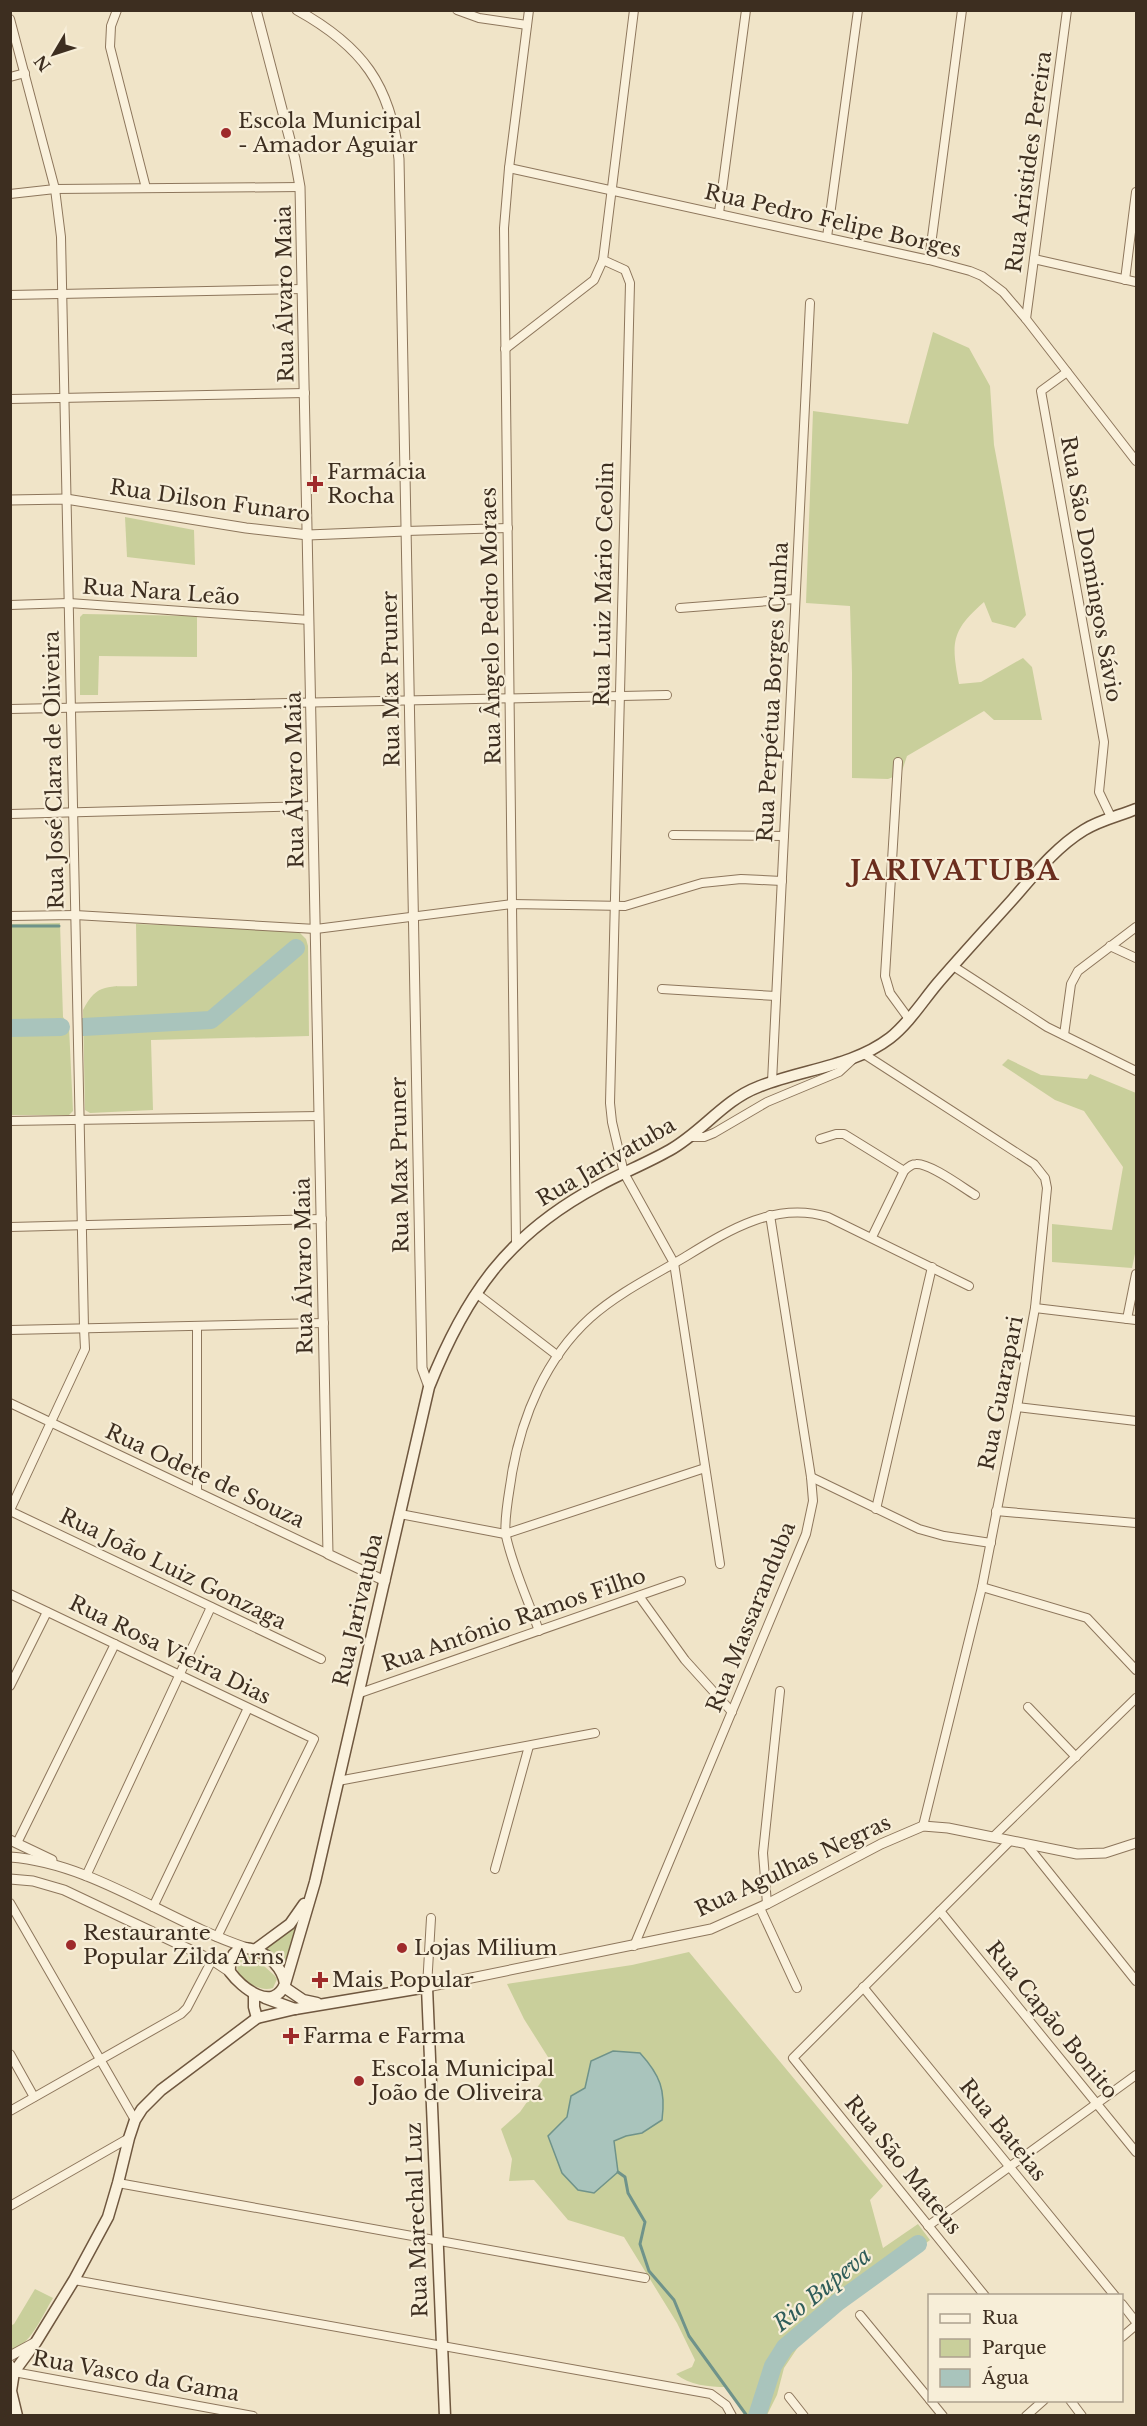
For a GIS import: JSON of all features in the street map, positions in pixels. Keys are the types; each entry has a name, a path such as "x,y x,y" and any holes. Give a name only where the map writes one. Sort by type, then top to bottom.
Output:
{"main road":[{"name":"Rua Jarivatuba","path":"12,2369 36,2342 74,2280 108,2217 135,2120 146,2104 161,2090 262,2017 281,1992 315,1882 429,1387 449,1338 476,1293 516,1243 560,1209 670,1150 690,1137 735,1099 772,1082 860,1056 892,1036 1058,850 1085,829 1137,809"},
{"name":"Rua Jarivatuba","path":"251,1948 290,1924 315,1882"},
{"path":"262,2017 254,2007 258,1995 237,1982 230,1972 231,1958 236,1952 251,1948 274,1962 281,1970 281,1992"},
{"name":"Rua Agulhas Negras","path":"262,2017 295,2008 428,1987"},
{"name":"Rua Marechal Luz","path":"428,1987 445,2415"},
{"name":"Rua Agulhas Negras","path":"258,1995 281,1992 323,2004"},
{"name":"Rua Agulhas Negras","path":"281,1992 295,2008"},
{"path":"12,2369 11,2401 17,2415"}],"street":[{"path":"117,10 111,26 110,46 146,188"},
{"name":"Rua Álvaro Maia","path":"256,10 295,159 300,187 328,1554"},
{"name":"Rua Max Pruner","path":"297,10 338,35 364,63 388,105 399,159 422,1368 429,1387"},
{"path":"457,10 479,18 527,26"},
{"name":"Rua Ângelo Pedro Moraes","path":"516,1243 504,228 509,168 529,10"},
{"path":"505,349 594,280 603,260 634,10"},
{"path":"719,213 746,10"},
{"path":"827,237 858,10"},
{"path":"929,260 962,10"},
{"name":"Rua Aristides Pereira","path":"1026,319 1067,10"},
{"name":"Rua José Clara de Oliveira","path":"10,19 55,189 60,229 85,1349 10,1511"},
{"path":"10,77 25,73"},
{"name":"Rua Pedro Felipe Borges","path":"509,168 929,260 982,276 1003,292 1026,319 1137,461"},
{"path":"10,194 55,189 300,187"},
{"path":"1125,280 1137,192"},
{"path":"1034,259 1137,282"},
{"name":"Rua Luiz Mário Ceolin","path":"603,260 625,270 630,284 609,1103 624,1173 674,1263"},
{"path":"10,295 302,289"},
{"name":"Rua Perpétua Borges Cunha","path":"772,1082 810,303"},
{"name":"Rua São Domingos Sávio","path":"1067,372 1041,391 1104,742 1099,792 1111,818"},
{"path":"10,399 304,393"},
{"name":"Rua Dilson Funaro","path":"10,500 66,499 246,528 308,535 406,531"},
{"path":"406,531 508,528"},
{"path":"680,608 795,599"},
{"name":"Rua Nara Leão","path":"10,604 69,603 309,620"},
{"path":"10,709 667,695"},
{"path":"898,762 885,976 890,993 909,1018"},
{"path":"10,814 313,806"},
{"path":"673,835 784,836"},
{"path":"10,916 75,915 316,929 512,904 614,907 638,903 684,887 721,880 782,881"},
{"path":"1064,1035 1074,978 1083,967 1137,927"},
{"path":"1110,946 1137,958"},
{"path":"953,966 1003,1000 1064,1035 1137,1071"},
{"path":"662,989 776,996"},
{"path":"690,1137 704,1137 714,1133 767,1102 840,1072 860,1056"},
{"name":"Rua Guarapari","path":"860,1056 995,1138 1040,1169 1045,1178 1047,1196 1035,1308 991,1543 923,1826"},
{"path":"10,1121 319,1116"},
{"path":"820,1139 844,1134 904,1171"},
{"path":"872,1237 904,1171 915,1164 923,1165 975,1195"},
{"path":"539,1631 506,1534 511,1481 519,1437 529,1407 558,1356 578,1331 600,1310 733,1228 770,1215 798,1212 819,1214 872,1237 969,1286"},
{"name":"Rua Massaranduba","path":"634,1946 806,1534 813,1501 770,1215"},
{"path":"10,1227 322,1219"},
{"path":"674,1263 720,1564"},
{"path":"876,1509 932,1267"},
{"path":"1127,1319 1137,1274"},
{"path":"476,1293 558,1356"},
{"path":"1035,1308 1137,1320"},
{"path":"10,1330 324,1323"},
{"path":"197,1326 197,1491"},
{"name":"Rua Odete de Souza","path":"10,1403 385,1581"},
{"path":"1017,1407 1137,1421"},
{"path":"400,1514 506,1534 705,1467"},
{"path":"811,1477 930,1532 991,1543"},
{"name":"Rua João Luiz Gonzaga","path":"10,1511 321,1659"},
{"path":"996,1511 1137,1523"},
{"name":"Rua Antônio Ramos Filho","path":"360,1692 681,1581"},
{"path":"982,1587 1087,1618 1137,1670"},
{"name":"Rua Rosa Vieira Dias","path":"10,1594 314,1739 217,1937"},
{"path":"639,1596 685,1660 732,1712"},
{"path":"86,1876 211,1607"},
{"path":"10,1686 47,1611"},
{"path":"115,1644 14,1841 217,1937 251,1948"},
{"path":"780,1691 763,1853 764,1906 797,1988"},
{"path":"993,1837 1137,1698"},
{"path":"1028,1707 1076,1757"},
{"path":"153,1907 248,1708"},
{"path":"338,1781 595,1733"},
{"path":"495,1869 529,1746"},
{"name":"Rua Agulhas Negras","path":"428,1987 711,1929 764,1906 881,1844 923,1826 948,1828 1064,1853 1092,1854 1117,1850 1137,1843"},
{"path":"863,1987 1010,1841"},
{"path":"1027,1845 1137,1981"},
{"path":"10,1857 64,1866"},
{"path":"10,1880 33,1881 64,1890 212,1960 230,1972"},
{"path":"10,1903 135,2120"},
{"name":"Rua Capão Bonito","path":"940,1911 1137,2152"},
{"path":"428,1987 431,1918"},
{"path":"10,2111 181,2014 187,2008 212,1960"},
{"name":"Rua São Mateus","path":"863,1987 793,2058 984,2294"},
{"name":"Rua Bateias","path":"863,1987 1114,2294"},
{"path":"10,2055 34,2097"},
{"path":"928,2226 1137,2075"},
{"path":"10,2206 129,2138"},
{"path":"118,2183 645,2278"},
{"path":"74,2280 711,2394 726,2405 732,2415"},
{"path":"1123,2305 1137,2324 1123,2336"},
{"path":"860,2314 928,2398"},
{"path":"10,2356 36,2342"},
{"name":"Rua Vasco da Gama","path":"12,2369 253,2415"},
{"path":"789,2397 804,2415"},
{"path":"932,2402 943,2415"},
{"path":"1026,2415 1042,2402"},
{"path":"1072,2402 1082,2415"}],"green space":[{"path":"933,332 969,348 990,386 994,445 1026,615 1015,628 992,622 984,602 973,612 959,630 956,638 955,658 959,684 981,682 1023,658 1032,667 1042,720 994,720 984,711 907,756 901,774 888,779 852,778 850,606 806,603 813,411 908,424"},
{"path":"125,517 194,530 195,565 127,557"},
{"path":"83,614 197,616 197,657 99,656 98,695 80,695 80,617"},
{"path":"60,923 63,1017 69,1027 73,1111 69,1115 11,1115 11,924"},
{"path":"136,924 275,929 300,933 306,939 308,946 309,1036 151,1040 153,1110 90,1113 85,1110 83,1010 99,990 137,986"},
{"path":"1008,1059 1041,1075 1087,1079 1090,1074 1136,1093 1136,1249 1132,1268 1052,1262 1052,1224 1112,1230 1123,1167 1084,1111 1055,1100 1002,1065"},
{"path":"299,1921 285,1963 266,1948 287,1934"},
{"path":"689,1952 883,2186 870,2200 883,2248 918,2224 930,2240 806,2335 784,2368 777,2395 767,2415 747,2415 726,2387 700,2385 676,2374 692,2367 695,2360 677,2323 624,2237 568,2220 534,2180 509,2181 512,2159 501,2129 520,2112 553,2065 524,2019 507,1984 632,1965"},
{"path":"251,1954 277,1979 273,1988 259,1988 238,1975 237,1963 243,1956"},
{"path":"35,2289 53,2298 31,2335 12,2352 10,2326 14,2324"}],"water":[{"path":"613,2051 640,2053 657,2076 662,2091 662,2120 642,2133 614,2141 618,2172 594,2193 578,2190 562,2173 548,2136 567,2117 571,2096 585,2088 591,2061"}],"waterway":[{"path":"10,926 59,926"},
{"path":"83,1027 211,1020 296,948"},
{"path":"10,1028 61,1027"},
{"path":"618,2172 625,2177 628,2193 645,2222 640,2244 649,2271 674,2300 689,2336 747,2416"},
{"name":"Rio Bupeva","path":"757,2416 773,2366 785,2347 838,2302 918,2244"}],"place":[{"name":"Escola Municipal - Amador Aguiar","path":"226,133"},
{"name":"Farmácia Rocha","path":"315,484"},
{"name":"Restaurante Popular Zilda Arns","path":"71,1945"},
{"name":"Lojas Milium","path":"402,1948"},
{"name":"Mais Popular","path":"320,1980"},
{"name":"Farma e Farma","path":"291,2036"},
{"name":"Escola Municipal João de Oliveira","path":"359,2081"}],"district":[{"name":"JARIVATUBA","path":"955,871"}]}
